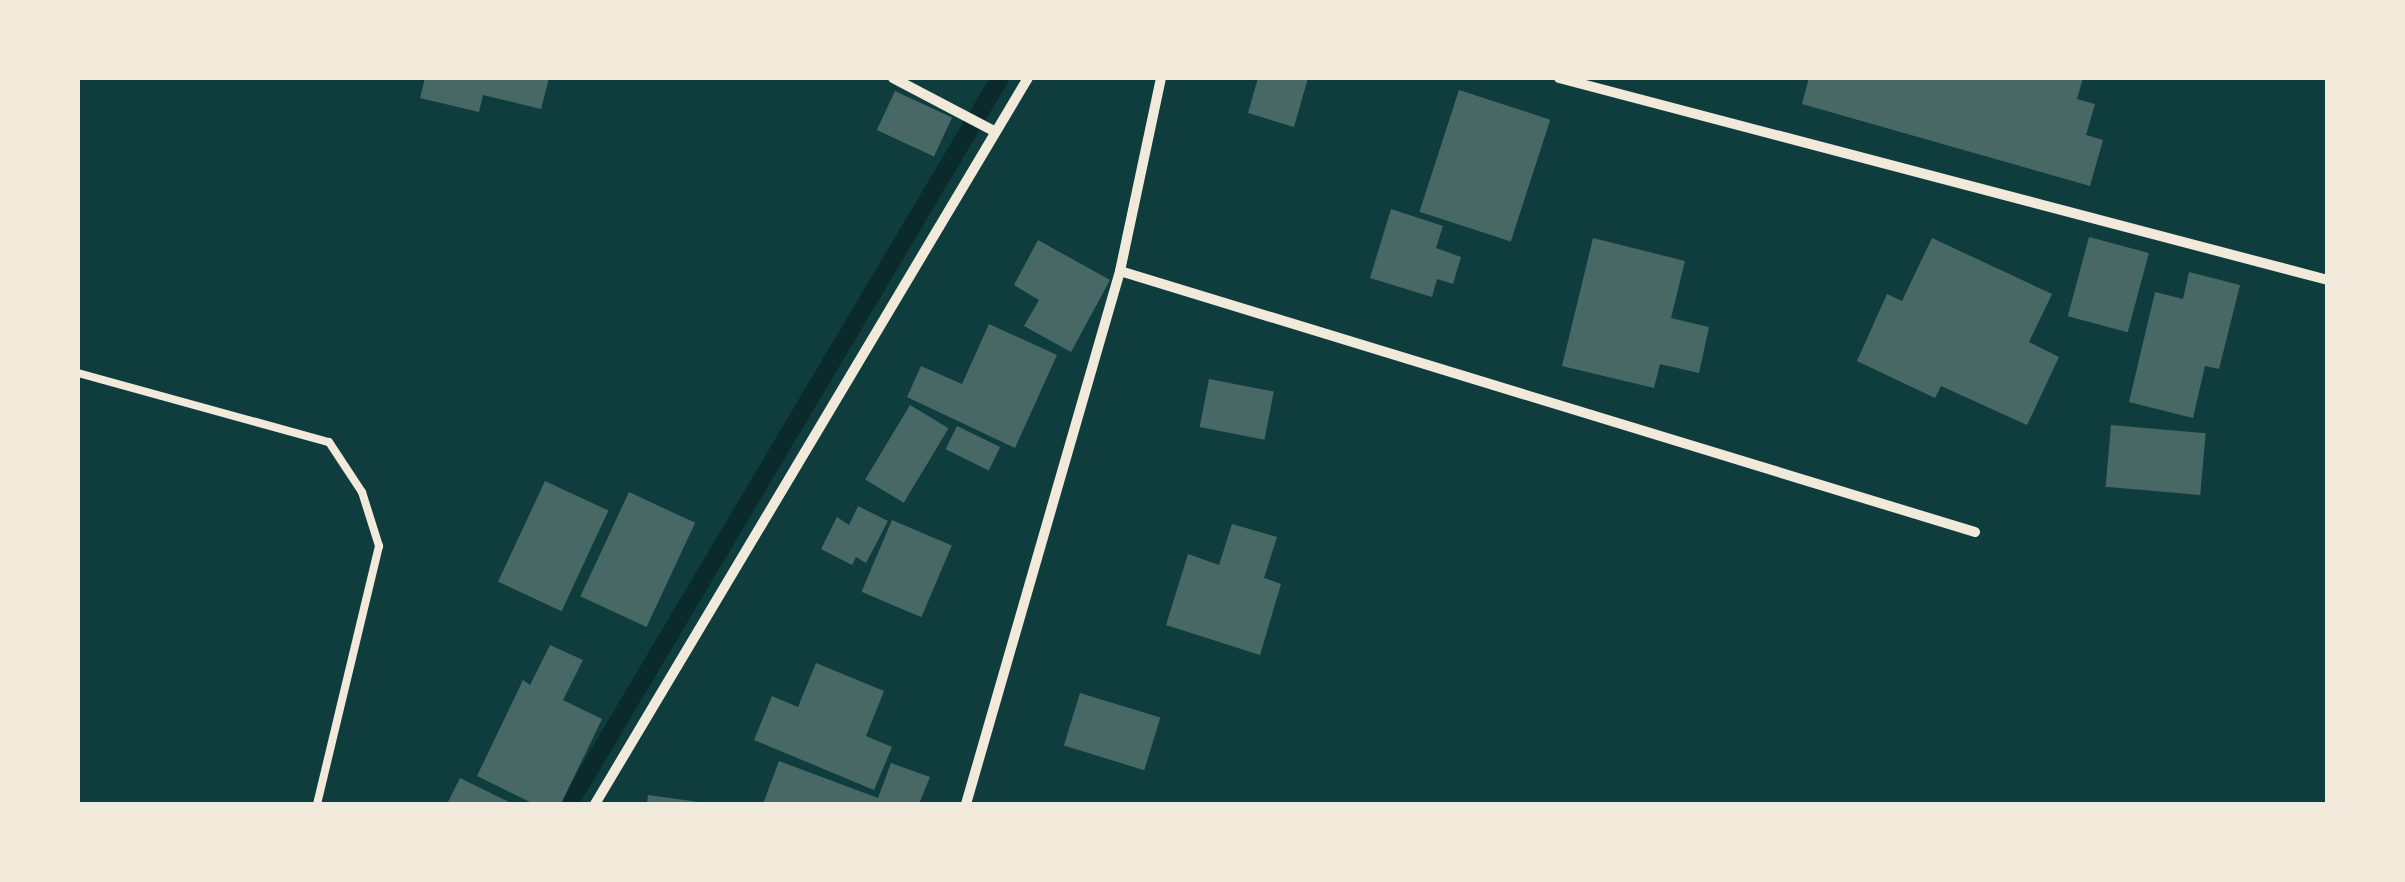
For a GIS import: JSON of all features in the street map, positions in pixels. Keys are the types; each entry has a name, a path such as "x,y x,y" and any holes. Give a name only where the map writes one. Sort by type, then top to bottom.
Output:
{"street":[{"path":"893,78 994,131"},
{"path":"595,804 1028,78"},
{"path":"966,804 1120,271 1161,78"},
{"path":"1560,78 2328,280"},
{"path":"1120,271 1976,532"}],"lane":[{"path":"78,373 329,442 362,492 378,546 318,804"}],"building":[{"path":"425,78 549,78 541,109 483,95 479,112 420,98"},
{"path":"1258,78 1308,78 1294,127 1248,113"},
{"path":"1809,78 2083,78 2077,99 2095,104 2086,135 2103,140 2090,186 1802,104"},
{"path":"1459,90 1550,120 1511,241 1419,212"},
{"path":"895,91 952,118 934,157 877,130"},
{"path":"1391,209 1443,226 1436,248 1461,257 1453,284 1437,279 1432,297 1370,278"},
{"path":"2089,237 2149,253 2128,332 2068,316"},
{"path":"1593,238 1685,261 1671,318 1709,327 1699,373 1660,364 1654,388 1562,366"},
{"path":"1932,238 2052,294 2029,342 2059,357 2027,425 1941,386 1935,398 1857,361 1887,294 1902,301"},
{"path":"1038,240 1110,280 1071,352 1024,326 1039,300 1014,285"},
{"path":"2189,272 2240,285 2219,369 2205,366 2193,418 2129,402 2155,292 2183,299"},
{"path":"989,324 1057,355 1015,448 907,397 921,366 962,384"},
{"path":"1209,379 1274,392 1264,440 1200,427"},
{"path":"910,405 949,428 904,503 865,480"},
{"path":"2111,425 2206,433 2200,495 2106,487"},
{"path":"957,426 1000,447 989,470 946,449"},
{"path":"545,481 608,511 562,611 498,582"},
{"path":"629,492 695,523 647,627 580,596"},
{"path":"858,506 888,521 866,563 856,557 852,565 821,549 837,517 849,525"},
{"path":"892,520 952,545 921,617 862,592"},
{"path":"1232,524 1277,537 1264,578 1281,584 1260,655 1166,625 1188,554 1219,565"},
{"path":"550,645 583,660 563,700 602,719 561,804 534,804 477,776 523,680 530,685"},
{"path":"816,663 884,691 866,736 892,747 874,790 754,740 772,696 798,707"},
{"path":"1080,693 1160,718 1144,770 1064,746"},
{"path":"779,761 878,798 891,763 930,777 919,804 763,804"},
{"path":"460,778 513,804 447,804"},
{"path":"648,795 699,802 699,804 647,804"}],"waterway":[{"path":"569,804 1000,78"}]}
